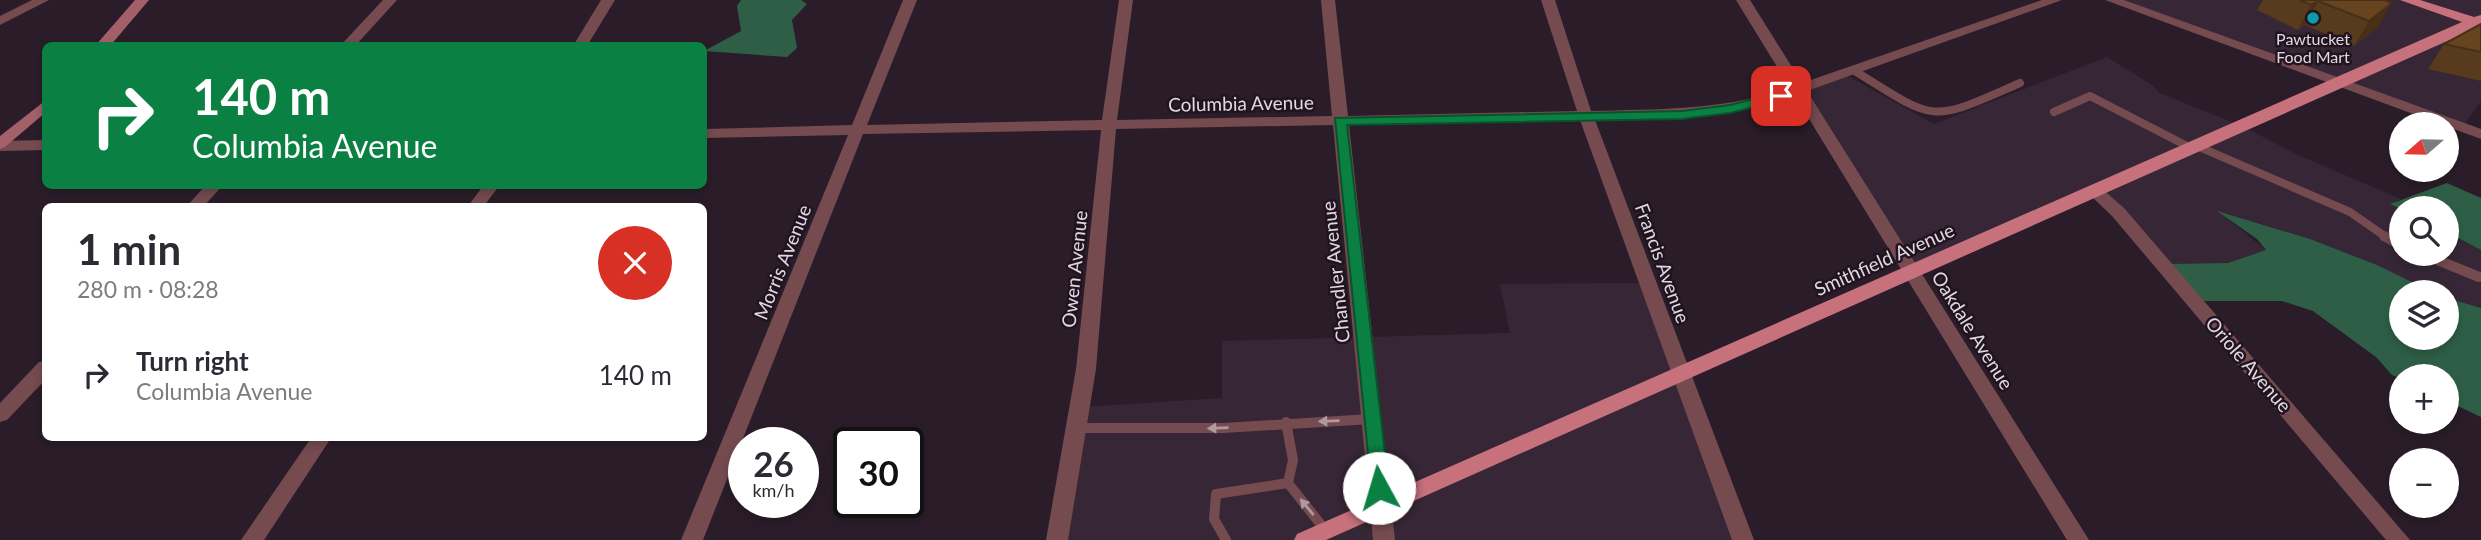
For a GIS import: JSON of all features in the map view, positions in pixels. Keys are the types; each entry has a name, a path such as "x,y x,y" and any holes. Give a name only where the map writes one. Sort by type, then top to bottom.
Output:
{"main road":[{"path":"105,42 142,0"},
{"path":"2407,0 2479,22"},
{"name":"Smithfield Avenue","path":"1305,540 1910,270 2479,22"},
{"path":"0,145 42,108"}],"street":[{"path":"0,22 42,0"},
{"path":"351,42 390,0"},
{"path":"582,42 608,0"},
{"name":"Morris Avenue","path":"692,540 910,0"},
{"name":"Owen Avenue","path":"1057,540 1086,369 1110,123 1126,0"},
{"name":"Chandler Avenue","path":"1328,0 1384,540"},
{"name":"Francis Avenue","path":"1548,0 1586,117 1743,540"},
{"name":"Oakdale Avenue","path":"1743,0 2078,540"},
{"name":"Columbia Avenue","path":"707,133 1701,113 1763,102 1798,91 2055,0"},
{"path":"2112,0 2481,134"},
{"path":"0,145 42,145"},
{"path":"198,203 211,189"},
{"name":"Oriole Avenue","path":"2095,191 2118,212 2399,540"},
{"path":"0,415 42,371"},
{"path":"252,540 319,441"}],"lane":[{"path":"1854,71 1916,108 1935,114 1950,112 2020,83"},
{"path":"2054,112 2090,96 2194,147 2350,212 2367,221 2377,232 2389,238"},
{"path":"2454,266 2479,276"},
{"path":"1076,428 1223,428 1286,422 1371,419"},
{"path":"1286,422 1293,460 1287,483"},
{"path":"1226,540 1214,519 1216,494 1287,483"},
{"path":"1287,483 1326,531"}],"shaded area":[{"path":"2117,0 2481,0 2481,101 2464,125 2459,123 2459,112 2428,112"},
{"path":"2107,57 2152,85 2160,93 2244,127 2296,154 2394,196 2389,196 2389,266 2459,266 2459,238 2481,250 2481,308 2459,302 2459,280 2406,280 2377,265 2310,239 2219,212 2266,250 2228,263 2166,264 2101,191 1911,265 1804,87 1844,74 1934,124"},
{"path":"1649,283 1745,540 1062,540 1084,407 1222,398 1222,341 1510,333 1500,284"}],"green space":[{"path":"741,0 801,0 807,4 792,20 797,48 787,57 707,51 741,31 737,6"},
{"path":"2447,183 2481,198 2481,250 2459,238 2459,196 2412,196"},
{"path":"2217,211 2310,239 2408,280 2389,280 2389,350 2459,350 2459,302 2481,308 2481,417 2459,407 2459,364 2389,364 2389,372 2376,357 2313,311 2282,301 2201,301 2166,264 2228,263 2266,250 2257,239"}],"building":[{"path":"2300,0 2384,0 2392,3 2369,21 2318,1 2311,5"},
{"path":"2481,24 2481,52 2444,44"}],"place":[{"name":"Pawtucket Food Mart","path":"2313,18"}],"route":[{"path":"1379,488 1340,121 1682,115 1730,109 1781,96"}]}
